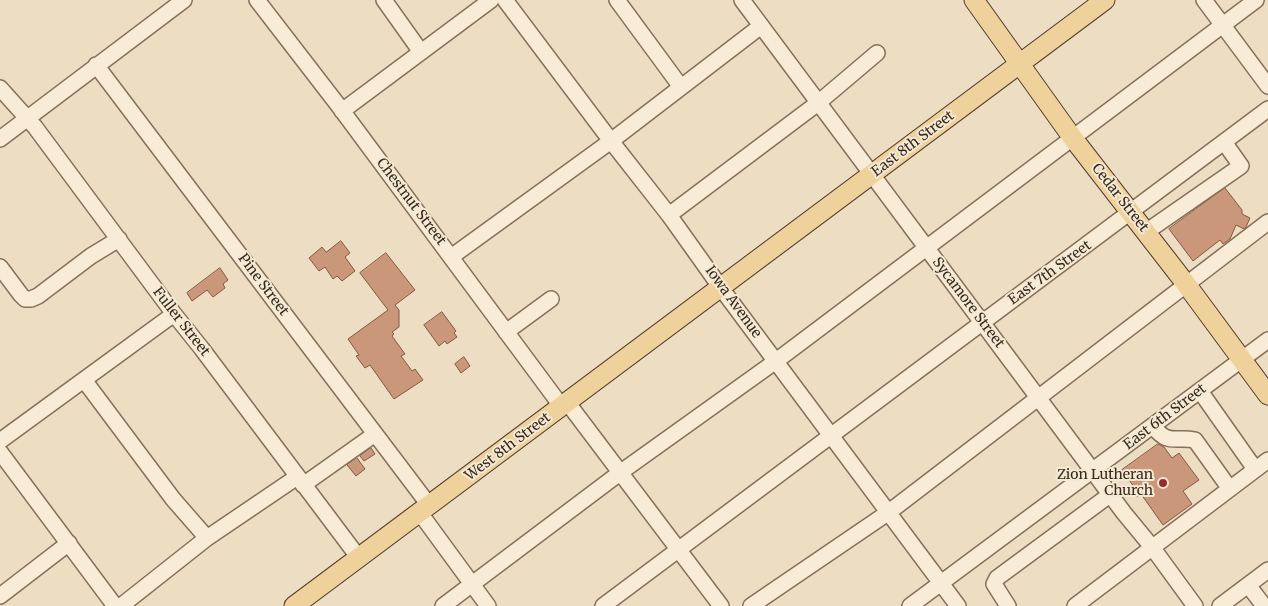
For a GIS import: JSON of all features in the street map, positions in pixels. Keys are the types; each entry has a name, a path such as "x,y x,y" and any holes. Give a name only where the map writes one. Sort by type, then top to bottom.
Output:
{"main road":[{"name":"Cedar Street","path":"974,0 1072,137 1186,284 1268,395"},
{"name":"East 8th Street","path":"721,288 1105,0"},
{"name":"West 8th Street","path":"294,606 721,288"}],"street":[{"path":"0,139 184,0"},
{"name":"Chestnut Street","path":"257,0 452,257 506,332 621,472 721,606"},
{"path":"384,0 421,52"},
{"path":"342,111 491,0"},
{"name":"Iowa Avenue","path":"505,0 669,215 721,288 958,606"},
{"path":"617,0 681,87"},
{"name":"Sycamore Street","path":"742,0 1195,606"},
{"path":"1204,0 1268,86"},
{"path":"443,606 621,472 776,361 1256,0"},
{"path":"452,257 611,141 761,26"},
{"path":"669,215 818,103 877,52"},
{"name":"Pine Street","path":"96,65 375,434 488,606"},
{"name":"Fuller Street","path":"0,88 27,118 359,558"},
{"name":"East 7th Street","path":"603,606 1268,110"},
{"path":"1146,232 1241,166 1224,142"},
{"path":"751,606 888,512 1268,222"},
{"path":"0,267 25,299 31,299 38,296 91,256 119,239"},
{"path":"506,332 551,300"},
{"path":"0,441 174,314"},
{"name":"East 6th Street","path":"910,606 1268,340"},
{"path":"84,380 172,499 207,538"},
{"path":"1200,391 1255,469"},
{"path":"1153,426 1160,435 1166,438 1195,440 1230,489"},
{"path":"121,606 207,538 375,434"},
{"path":"0,452 115,606"},
{"path":"1075,606 1268,460"},
{"path":"1008,606 994,584 997,578 1111,494"},
{"path":"0,596 69,543"},
{"path":"1220,606 1268,570"},
{"path":"1248,585 1264,606"}],"building":[{"path":"1225,188 1242,210 1242,214 1250,218 1244,229 1236,225 1230,239 1223,244 1220,240 1193,261 1169,229"},
{"path":"341,241 350,253 345,257 355,271 342,281 337,276 333,279 325,267 319,271 309,258 322,247 326,252"},
{"path":"386,253 415,290 395,305 399,310 399,327 392,332 394,334 392,336 405,354 401,356 412,371 415,369 423,380 394,399 370,365 365,368 356,356 359,355 348,339 388,310 360,273"},
{"path":"220,268 228,280 223,284 225,288 213,297 207,290 192,301 187,293"},
{"path":"442,312 456,331 454,333 457,337 447,344 445,341 439,346 424,325"},
{"path":"464,357 470,366 461,373 455,364"},
{"name":"Zion Lutheran Church","path":"1158,444 1164,447 1172,458 1179,453 1199,480 1183,491 1192,504 1163,525 1141,494 1137,497 1131,490 1134,487 1122,470"},
{"path":"371,448 375,454 364,461 360,456"},
{"path":"357,458 365,469 356,476 347,465"}],"place":[{"name":"Zion Lutheran Church","path":"1163,483"}]}
